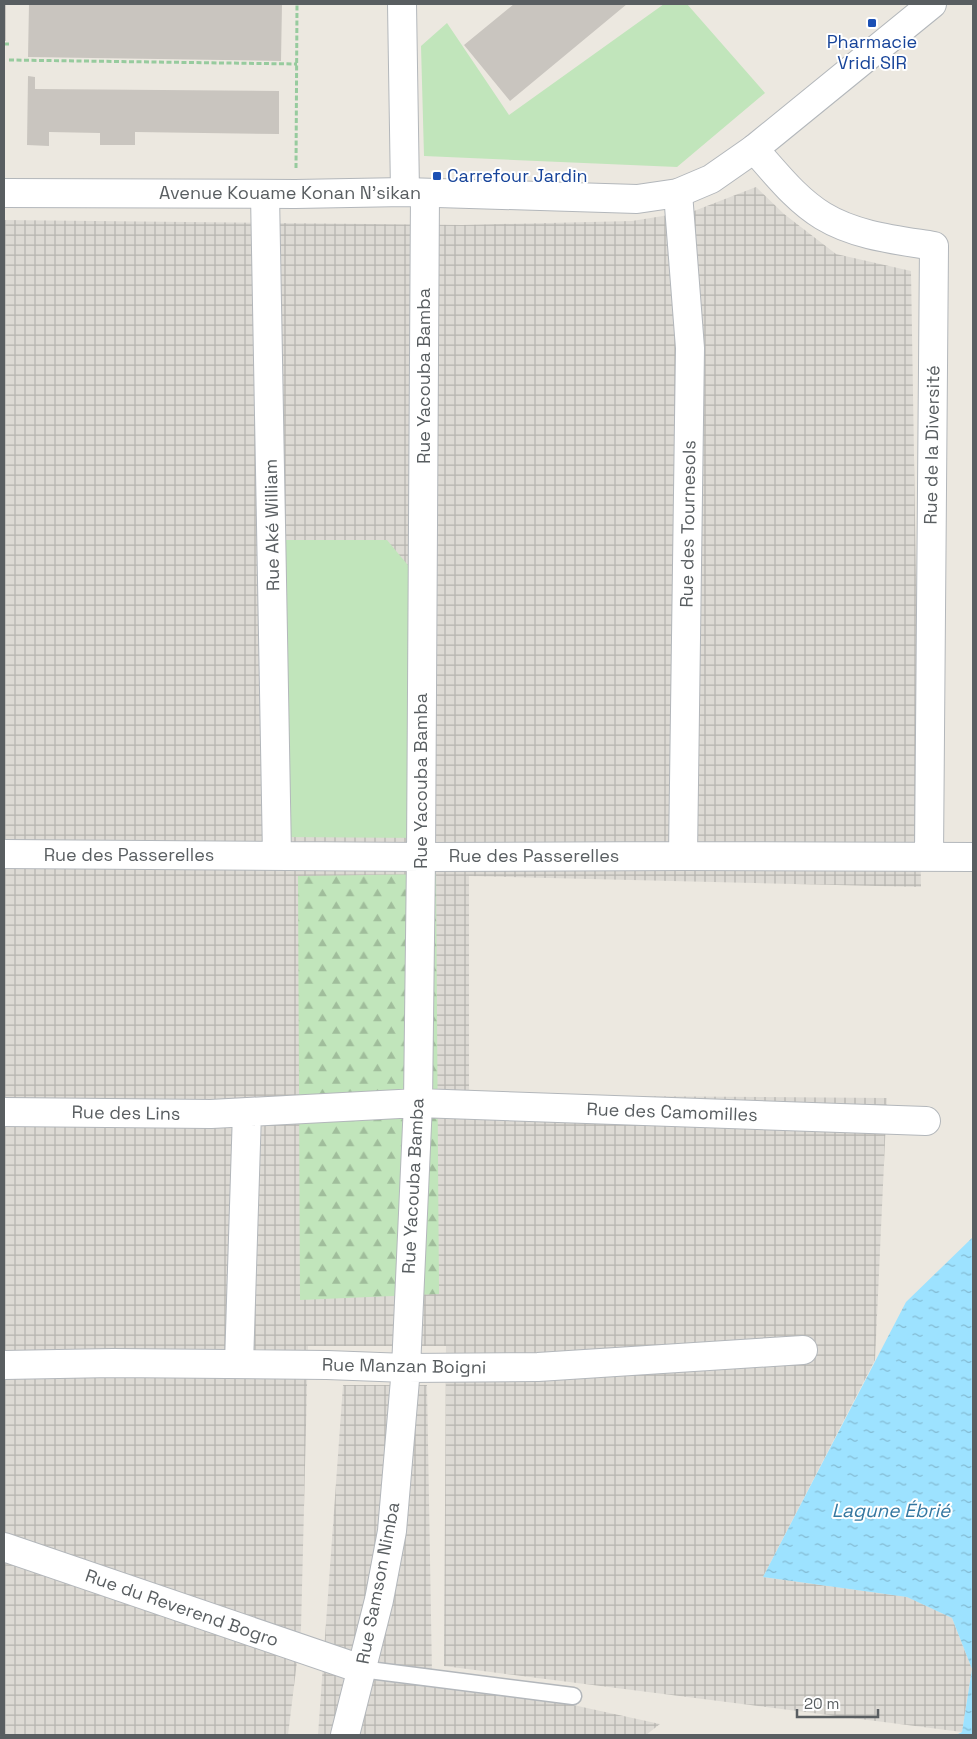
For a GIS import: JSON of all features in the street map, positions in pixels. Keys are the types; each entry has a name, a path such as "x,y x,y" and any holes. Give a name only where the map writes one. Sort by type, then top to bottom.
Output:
{"street":[{"name":"Rue Yacouba Bamba","path":"402,4 415,193 421,857 418,1103 406,1368"},
{"name":"Avenue Kouame Konan N'sikan","path":"4,193 415,193 637,200 678,193 711,179 754,149 932,4"},
{"name":"Rue de la Diversité","path":"754,149 796,195 823,216 863,234 934,246 929,856"},
{"name":"Rue des Tournesols","path":"678,193 690,348 683,856"},
{"name":"Rue Aké William","path":"265,194 277,856"},
{"name":"Rue des Passerelles","path":"4,854 421,857 973,857"},
{"name":"Rue des Camomilles","path":"247,1112 418,1103 926,1121"},
{"name":"Rue des Lins","path":"4,1112 201,1114 247,1112"},
{"path":"239,1364 247,1112"},
{"name":"Rue Manzan Boigni","path":"4,1365 113,1363 327,1365 406,1368 538,1367 803,1350"},
{"name":"Rue Samson Nimba","path":"345,1735 379,1600 392,1531 406,1368"},
{"name":"Rue du Reverend Bogro","path":"4,1548 361,1669"}],"lane":[{"path":"361,1669 573,1696"}],"path":[{"path":"295,194 297,4"},
{"path":"4,44 10,44"},
{"path":"9,60 297,64"}],"shaded area":[{"path":"756,187 784,214 836,254 911,271 921,887 469,876 469,1095 887,1098 875,1360 763,1577 908,1597 952,1618 972,1669 962,1732 444,1666 446,1346 308,1346 301,1629 288,1735 4,1735 4,220 462,225 632,221 694,211"},
{"path":"343,1385 427,1385 432,1674 660,1724 646,1735 318,1735"}],"green space":[{"path":"664,4 687,4 765,93 677,167 424,156 421,46 447,23 509,115"},
{"path":"285,540 387,540 426,587 430,838 280,837"},
{"path":"436,874 439,1294 300,1300 298,876"}],"water":[{"name":"Lagune Ébrié","path":"973,1237 973,1735 956,1735 962,1732 972,1669 952,1618 907,1597 763,1577 906,1302"}],"building":[{"path":"4,4 6,4 6,41 4,41"},
{"path":"29,4 282,4 281,61 28,57"},
{"path":"514,4 627,4 510,101 464,45"},
{"path":"28,76 35,77 35,89 279,91 279,134 135,132 135,145 100,145 100,133 49,132 49,146 27,145"}],"place":[{"name":"Pharmacie Vridi SIR","path":"872,23"},
{"name":"Carrefour Jardin","path":"437,176"}]}
